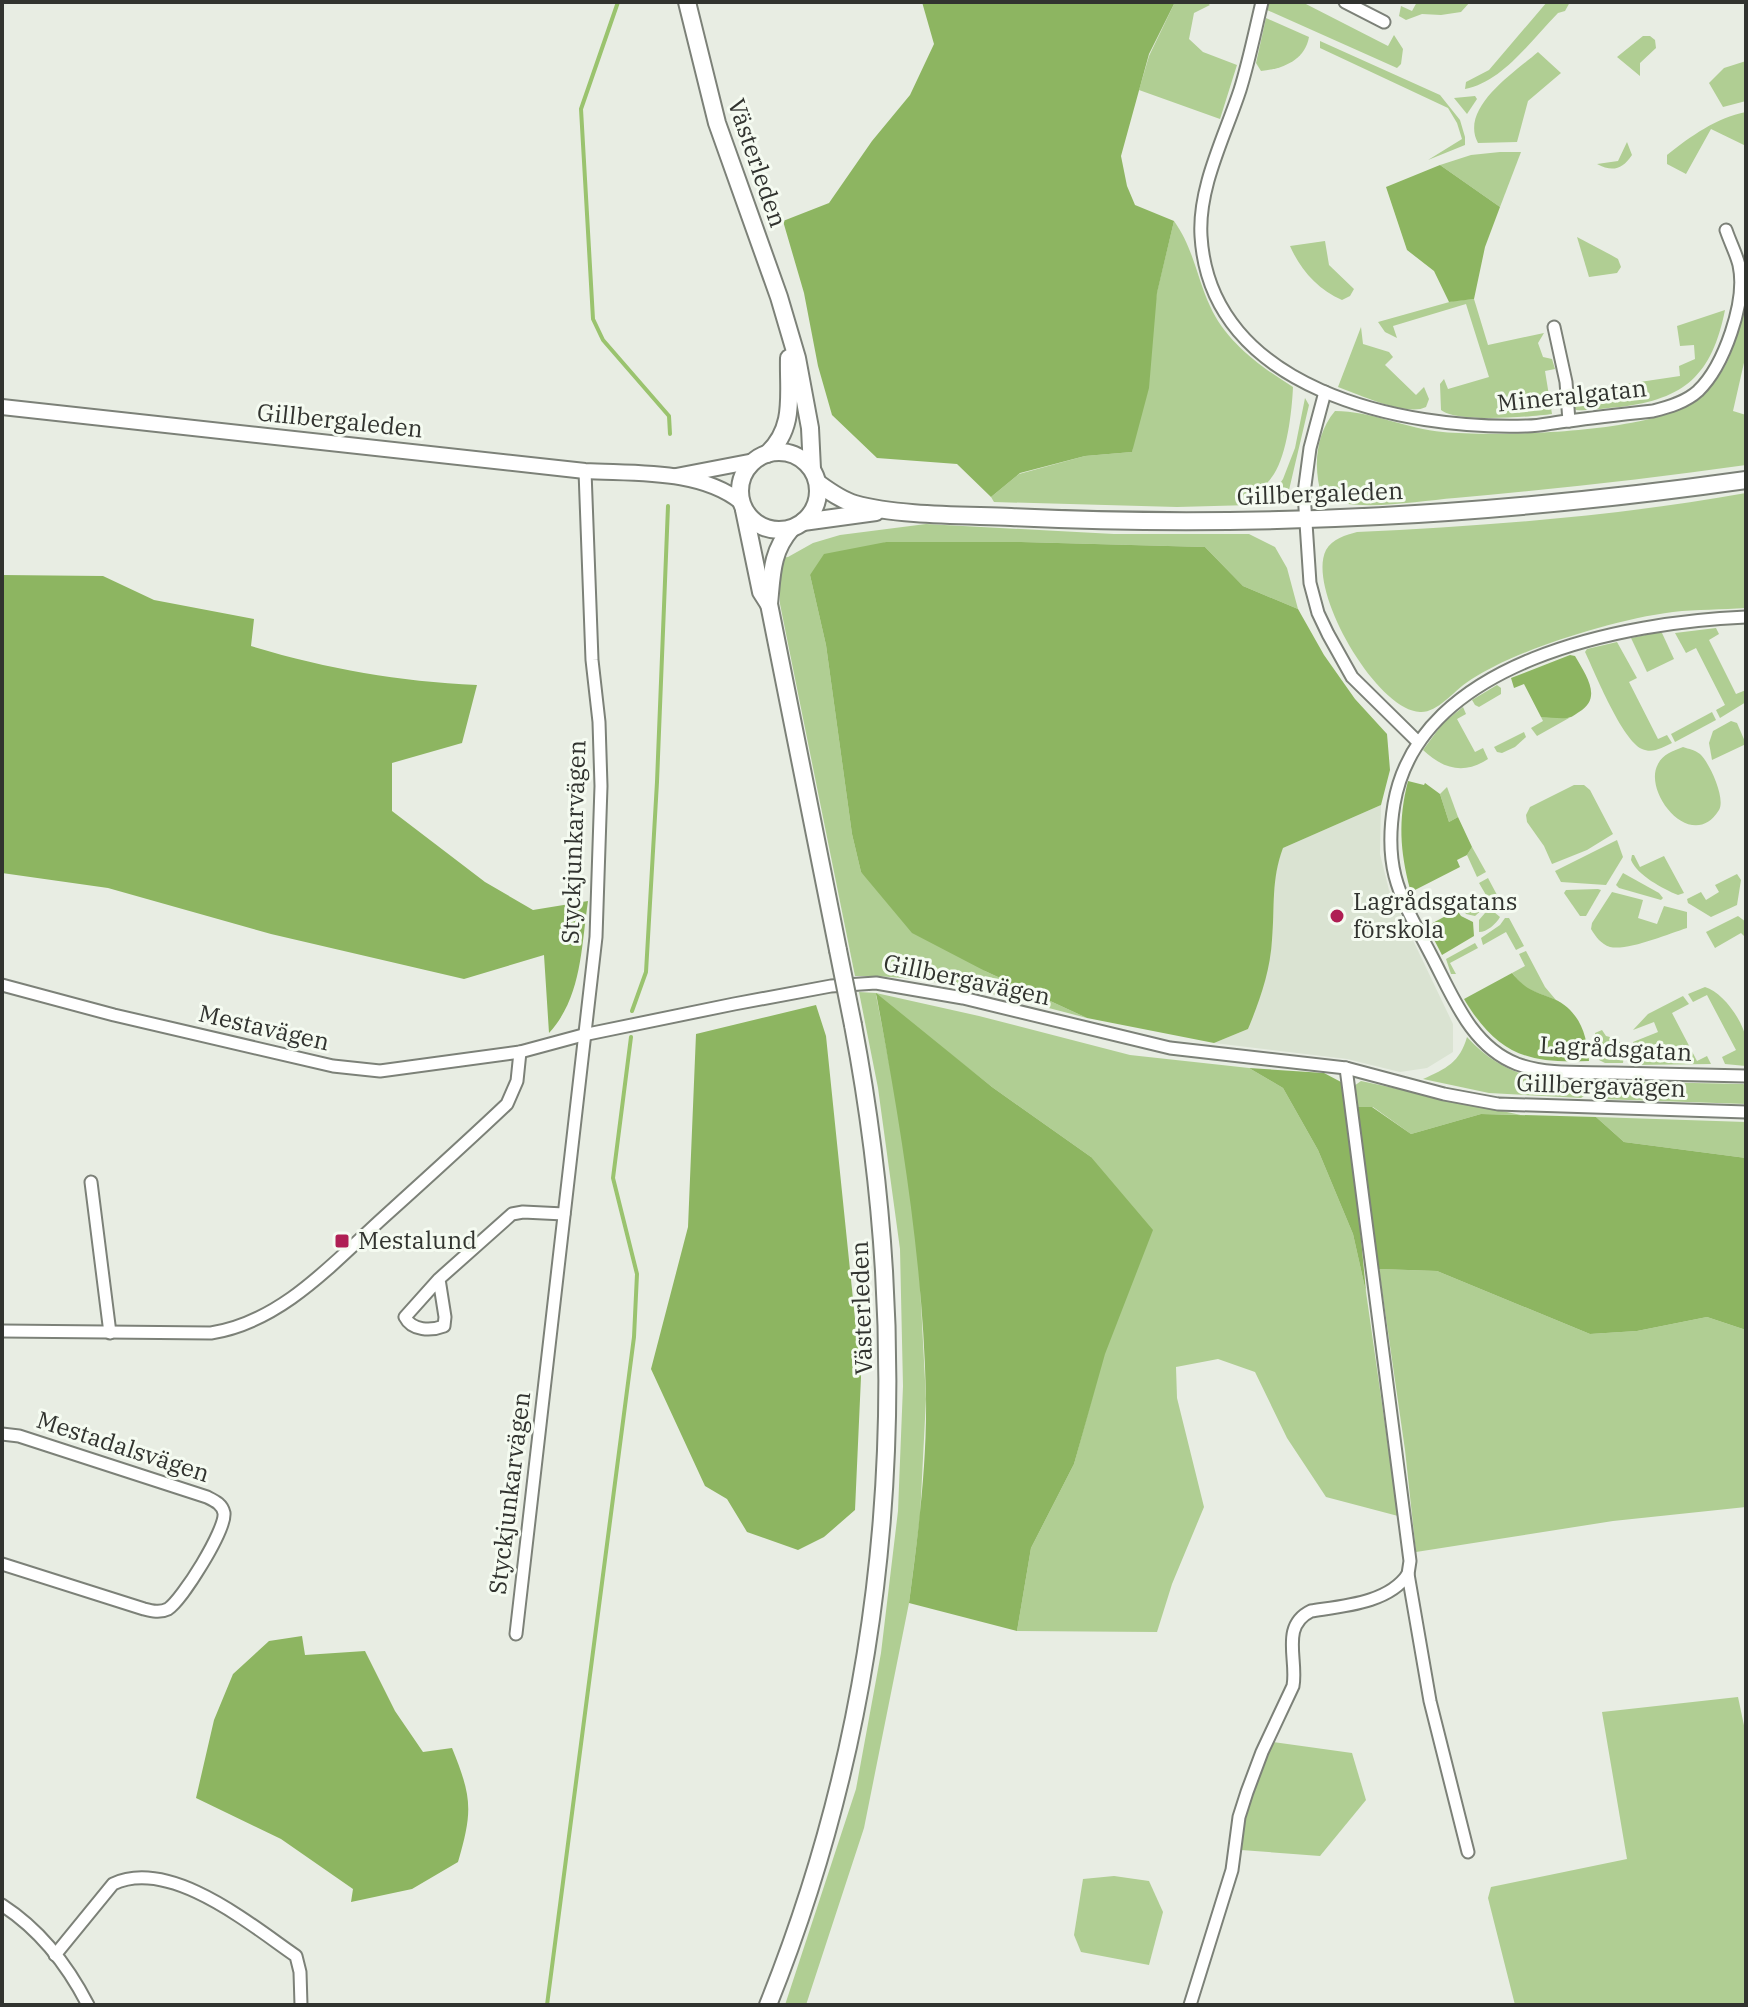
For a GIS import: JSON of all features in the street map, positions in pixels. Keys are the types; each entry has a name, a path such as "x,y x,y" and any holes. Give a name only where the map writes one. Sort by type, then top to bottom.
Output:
{"main road":[{"name":"Västerleden","path":"687,2 717,123 779,297 797,358 815,476"},
{"name":"Västerleden","path":"760,457 779,442 788,419 789,337"},
{"path":"781,452 796,455 815,476 817,505 797,526 777,530 760,526 743,505 742,480 760,457 781,452"},
{"name":"Gillbergaleden","path":"815,476 832,493 854,504 894,510 1063,519 1306,521 1528,507 1746,480"},
{"name":"Västerleden","path":"743,505 761,592 769,604"},
{"name":"Gillbergaleden","path":"797,526 894,510"},
{"name":"Västerleden","path":"768,2005 805,1902 845,1760 871,1618 884,1504 889,1380 884,1247 873,1141 853,1025 769,604 779,543 797,526"}],"street":[{"name":"Mineralgatan","path":"1262,2 1245,73 1203,209 1201,234 1205,264 1212,289 1224,313 1240,334 1260,353 1289,373 1325,392 1378,411 1414,419 1501,426 1530,426 1653,411 1686,399 1699,390 1719,362 1744,287 1726,230"},
{"path":"1345,2 1384,22"},
{"path":"1554,327 1566,382 1569,421"},
{"path":"1325,392 1304,493 1310,583 1318,613 1352,677 1417,741"},
{"name":"Gillbergaleden","path":"2,407 585,471 674,477 728,491 743,505"},
{"name":"Gillbergaleden","path":"674,477 760,457"},
{"name":"Styckjunkarvägen","path":"516,1634 596,937 601,786 599,722 592,660 585,471"},
{"name":"Lagrådsgatan","path":"1746,617 1673,623 1608,635 1495,676 1461,697 1417,741 1405,764 1392,814 1391,854 1402,898 1461,1012 1484,1043 1515,1063 1555,1072 1746,1076"},
{"name":"Gillbergavägen","path":"520,1052 583,1035 831,986 876,983 963,998 1170,1048 1346,1068 1444,1094 1498,1104 1746,1112"},
{"name":"Mestavägen","path":"2,985 114,1015 352,1070 405,1068 520,1052"},
{"path":"2,1331 211,1333 243,1325 287,1301 323,1273 507,1104 517,1081 520,1052"},
{"path":"1346,1068 1410,1561 1408,1574 1430,1701 1468,1852"},
{"path":"91,1182 110,1333"},
{"path":"439,1279 444,1326 415,1328 408,1324 405,1317 439,1279 512,1214 564,1214"},
{"name":"Mestadalsvägen","path":"2,1434 19,1436 207,1497 218,1503 224,1519 210,1551 178,1599 171,1608 161,1612 2,1564"},
{"path":"1190,2005 1232,1870 1239,1817 1247,1792 1293,1686 1292,1634 1296,1624 1311,1611 1392,1591 1401,1585 1408,1574"},
{"path":"55,1955 113,1884 124,1880 162,1879 177,1883 233,1913 296,1956 301,2005"},
{"path":"2,1905 29,1926 66,1967 88,2005"}],"shaded area":[{"name":"Lagrådsgatans förskola","path":"1381,805 1380,854 1389,890 1453,1024 1453,1052 1427,1068 1400,1072 1347,1059 1214,1043 1248,1029 1272,941 1275,871 1283,848"}],"green space":[{"path":"922,2 1175,2 1149,54 1121,156 1127,186 1135,205 1174,221 1157,293 1149,388 1132,452 1085,456 1020,473 991,497 957,464 877,458 832,415 818,366 804,293 783,221 829,203 872,141 910,95 934,44"},
{"path":"1175,2 1206,2 1210,5 1194,13 1189,39 1203,52 1237,65 1220,119 1139,90 1149,56"},
{"path":"1268,2 1302,2 1388,46 1394,35 1403,49 1401,64 1397,68 1267,10"},
{"path":"1417,2 1470,2 1461,12 1422,14 1406,20 1399,16 1401,6 1412,11"},
{"path":"1547,2 1570,2 1565,11 1558,13 1504,69 1479,85 1465,89 1466,82 1489,70"},
{"path":"1266,18 1309,37 1303,52 1292,62 1261,71 1256,63"},
{"path":"1643,36 1655,40 1656,48 1640,63 1640,76 1617,57"},
{"path":"1320,41 1440,95 1460,120 1465,145 1428,160 1462,139 1448,108 1320,48"},
{"path":"1538,52 1561,73 1528,101 1517,142 1478,143 1474,130 1483,104 1504,80"},
{"path":"1746,61 1746,101 1723,107 1709,83 1724,68"},
{"path":"1475,96 1477,99 1467,114 1454,98"},
{"path":"1746,112 1746,146 1711,129 1686,174 1667,164 1667,155 1695,135 1714,123"},
{"path":"1627,142 1632,155 1620,167 1612,169 1597,164 1618,161"},
{"path":"1521,152 1500,207 1440,165 1471,155"},
{"path":"1440,165 1500,207 1485,247 1474,299 1449,302 1434,271 1407,250 1386,187"},
{"path":"1174,221 1190,252 1210,306 1225,331 1257,362 1293,387 1285,444 1274,474 1251,505 1177,507 994,502 991,497 1019,474 1085,456 1132,452 1157,292"},
{"path":"1577,237 1618,259 1621,267 1617,273 1589,277"},
{"path":"1325,241 1329,265 1354,289 1350,296 1342,300 1325,291 1311,278 1290,246"},
{"path":"1474,299 1488,345 1544,333 1538,343 1543,357 1552,359 1555,369 1545,371 1552,414 1477,418 1441,410 1440,384 1444,379 1448,389 1489,377 1466,304 1393,326 1397,338 1385,332 1378,322 1453,301"},
{"path":"1746,299 1746,354 1733,411 1746,415 1746,465 1387,505 1352,504 1322,497 1317,475 1318,452 1323,430 1335,411 1443,432 1502,434 1621,425 1686,407 1706,393 1726,365"},
{"path":"1725,310 1719,333 1703,367 1678,390 1662,398 1620,407 1576,410 1571,403 1572,392 1680,376 1679,366 1695,359 1694,345 1680,346 1677,326"},
{"path":"1361,327 1363,344 1389,352 1393,357 1385,365 1416,395 1424,387 1429,399 1426,407 1395,407 1338,387"},
{"path":"1305,398 1309,405 1289,490 1278,503 1266,504 1283,479 1295,448"},
{"path":"1746,493 1746,608 1654,615 1571,636 1489,669 1466,683 1439,706 1426,711 1403,706 1384,691 1366,670 1335,618 1326,591 1322,568 1326,550 1336,540 1357,532 1552,519"},
{"path":"926,524 1114,534 1249,534 1275,547 1287,568 1298,609 1243,586 1205,547 886,542 810,575 826,645 852,834 861,872 985,971 1087,1018 943,983 855,976 780,604 779,558 840,535"},
{"path":"886,542 1205,547 1243,586 1298,609 1324,655 1355,699 1387,734 1390,770 1381,805 1283,848 1275,882 1269,963 1248,1029 1214,1043 1087,1018 912,933 861,872 852,834 826,645 810,575 824,554"},
{"path":"2,575 103,576 154,600 254,619 251,646 362,673 477,685 462,743 392,763 392,811 485,882 533,910 588,901 574,988 560,1019 549,1033 544,955 464,979 271,934 108,888 2,873"},
{"path":"1716,628 1719,634 1709,640 1736,694 1746,690 1746,702 1720,718 1716,710 1725,705 1696,648 1686,653 1675,633"},
{"path":"1662,633 1674,659 1647,672 1631,638"},
{"path":"1617,642 1637,678 1629,682 1658,739 1667,735 1672,743 1654,750 1642,749 1618,720 1585,652"},
{"path":"1570,655 1575,656 1587,678 1590,700 1570,717 1541,717 1524,684 1514,688 1511,678"},
{"path":"1497,685 1501,688 1501,694 1479,707 1475,705 1472,700"},
{"path":"1463,707 1466,714 1457,719 1475,752 1483,748 1488,759 1471,767 1454,768 1438,762 1423,750 1443,723"},
{"path":"1712,712 1716,720 1675,742 1671,734"},
{"path":"1541,717 1569,718 1537,736 1531,728 1543,721"},
{"path":"1731,721 1737,723 1746,744 1712,760 1709,743 1713,731"},
{"path":"1524,732 1526,737 1515,747 1497,752 1494,747"},
{"path":"1683,747 1704,758 1716,780 1720,797 1719,810 1708,822 1696,825 1672,814 1657,789 1655,776 1658,764 1669,753"},
{"path":"1408,781 1425,783 1440,794 1449,822 1458,817 1472,847 1467,855 1457,860 1460,867 1413,891 1410,889 1402,848 1403,809"},
{"path":"1574,785 1584,785 1590,790 1613,834 1587,850 1552,864 1526,815 1530,807"},
{"path":"1447,787 1458,817 1449,822 1440,794"},
{"path":"1617,840 1623,857 1606,885 1561,882 1555,871"},
{"path":"1472,847 1486,872 1477,877 1467,855"},
{"path":"1632,855 1640,867 1664,856 1684,893 1678,895 1645,876 1634,866"},
{"path":"1623,873 1663,898 1619,888 1616,885"},
{"path":"1737,874 1741,880 1737,905 1711,917 1688,903 1687,899 1701,892 1706,900 1719,892 1715,885"},
{"path":"1488,878 1505,910 1502,912 1486,906 1475,916 1466,914 1462,908 1486,895 1479,883"},
{"path":"1566,890 1601,890 1586,916 1580,916 1564,893"},
{"path":"1612,892 1643,900 1638,918 1657,924 1664,906 1687,912 1687,928 1637,944 1618,948 1607,946 1591,929"},
{"path":"1457,910 1473,922 1474,936 1442,955 1427,926"},
{"path":"1494,912 1500,917 1498,920 1479,932 1479,920 1485,913"},
{"path":"1738,916 1746,922 1746,938 1741,933 1715,948 1706,932"},
{"path":"1509,918 1524,946 1516,950 1506,932 1483,945 1481,938"},
{"path":"1475,943 1478,948 1450,963 1456,974 1451,974 1446,959"},
{"path":"1526,951 1545,987 1556,1000 1525,988 1512,973 1525,966 1519,954"},
{"path":"1512,973 1527,987 1570,1010 1584,1033 1589,1061 1548,1060 1516,1052 1502,1044 1476,1018 1464,999"},
{"path":"1705,987 1725,1001 1741,1025 1746,1040 1746,1066 1725,1064 1722,1057 1736,1050 1707,995 1693,1002 1688,994"},
{"path":"859,992 876,993 979,1016 1130,1055 1249,1068 1283,1088 1318,1150 1353,1234 1366,1292 1398,1516 1326,1497 1287,1438 1255,1372 1218,1359 1176,1367 1177,1398 1204,1507 1172,1584 1157,1632 1017,1631 1031,1548 1074,1464 1104,1354 1091,1157 992,1087 876,995 899,1114 918,1247 926,1399 920,1517 909,1603 864,1828 806,2005 785,2005 856,1789 881,1653 898,1511 903,1386 900,1249 878,1088"},
{"path":"876,993 992,1087 1091,1157 1153,1230 1105,1354 1074,1464 1031,1548 1017,1631 909,1603 925,1449 924,1346 909,1194"},
{"path":"1683,996 1689,1004 1672,1013 1697,1061 1707,1056 1711,1064 1635,1065 1633,1042 1658,1032 1654,1022 1633,1030 1648,1014"},
{"path":"816,1005 826,1036 861,1377 855,1510 824,1537 798,1550 747,1532 727,1499 705,1486 651,1369 688,1227 696,1034"},
{"path":"1602,1030 1622,1045 1623,1063 1599,1060 1595,1033"},
{"path":"1467,1037 1506,1067 1534,1077 1584,1082 1587,1094 1581,1098 1489,1093 1423,1079 1451,1064"},
{"path":"1249,1068 1324,1073 1341,1082 1354,1163 1366,1292 1353,1234 1318,1150 1283,1088"},
{"path":"1361,1081 1521,1115 1481,1114 1411,1134 1373,1107 1355,1107 1354,1086"},
{"path":"1596,1081 1743,1084 1746,1085 1746,1104 1599,1099 1594,1094"},
{"path":"1355,1107 1372,1107 1411,1134 1481,1114 1596,1117 1624,1142 1746,1158 1746,1330 1707,1317 1637,1331 1590,1334 1437,1271 1379,1269"},
{"path":"1596,1117 1746,1122 1746,1158 1624,1142"},
{"path":"1379,1269 1437,1271 1590,1334 1637,1331 1707,1317 1746,1330 1746,1507 1613,1521 1416,1552"},
{"path":"302,1636 305,1655 365,1651 395,1711 423,1752 452,1748 468,1804 466,1830 458,1862 412,1889 351,1902 353,1889 281,1839 196,1798 214,1720 233,1674 269,1641"},
{"path":"1738,1697 1746,1735 1746,2005 1515,2005 1488,1898 1491,1887 1627,1859 1602,1712"},
{"path":"1273,1742 1352,1753 1366,1800 1320,1856 1241,1850 1251,1794"},
{"path":"1114,1876 1149,1881 1163,1912 1149,1965 1081,1952 1074,1935 1083,1879"}],"waterway":[{"path":"618,2 581,109 593,319 603,340 669,416 670,434"},
{"path":"632,1011 646,972 668,506"},
{"path":"547,2005 634,1337 637,1274 613,1178 631,1037"}],"place":[{"name":"Lagrådsgatans förskola","path":"1337,916"},
{"name":"Mestalund","path":"342,1241"}]}
